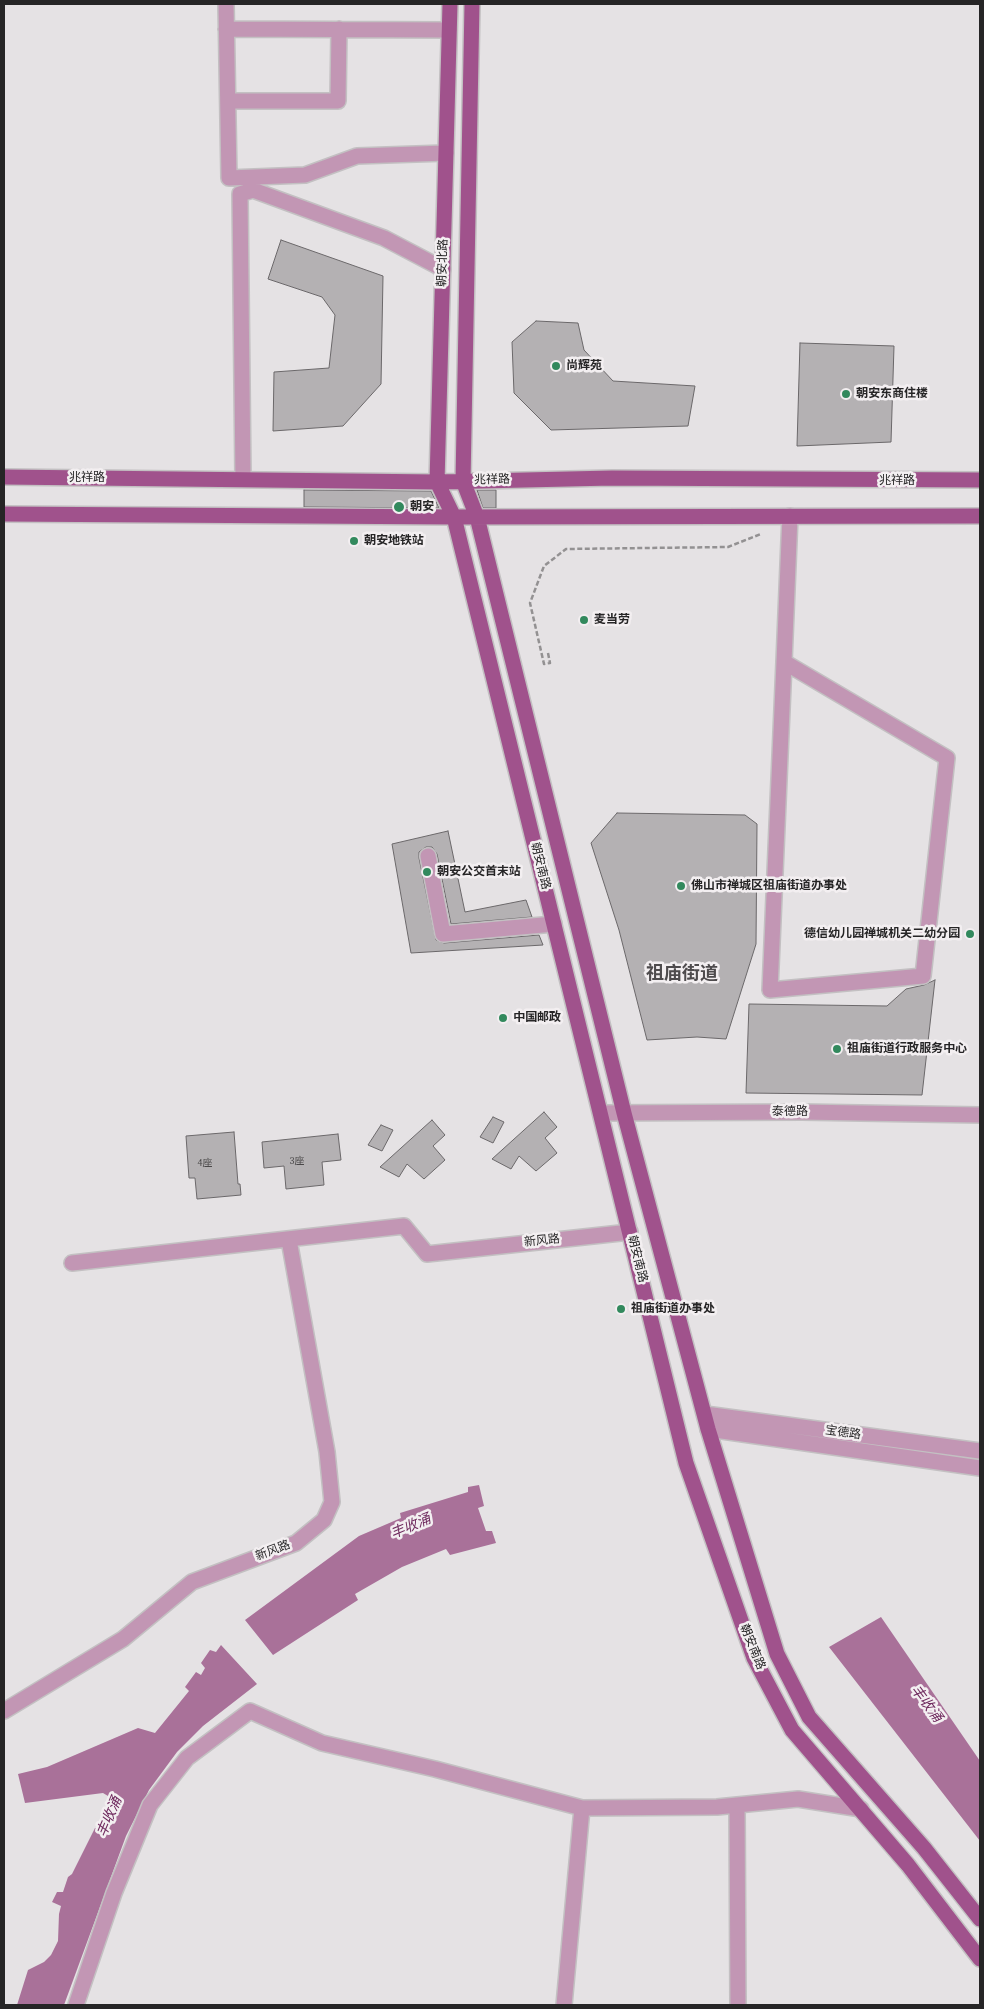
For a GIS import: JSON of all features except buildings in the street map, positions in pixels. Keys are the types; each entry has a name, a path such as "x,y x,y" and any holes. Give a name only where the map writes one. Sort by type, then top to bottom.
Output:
{"main road":[{"name":"朝安北路","path":"450,4 436,482 454,517"},
{"name":"朝安北路","path":"472,4 463,481 477,517"},
{"name":"兆祥路","path":"4,477 436,482 612,478 814,481 980,480"},
{"path":"4,514 454,517 980,516"},
{"name":"朝安南路","path":"454,517 686,1463 754,1658 792,1730 908,1864 980,1959"},
{"name":"朝安南路","path":"477,517 624,1113 707,1422 778,1654 809,1716 924,1848 980,1919"}],"street":[{"path":"226,4 229,178 305,175 357,156 446,153"},
{"path":"226,28 449,30"},
{"path":"228,101 338,101 339,29"},
{"path":"243,479 240,194 253,190 384,238 443,270"},
{"path":"784,662 947,758 923,976 770,990 790,516"},
{"path":"428,856 443,934 554,924"},
{"name":"泰德路","path":"601,1113 801,1112 980,1115"},
{"name":"新风路","path":"72,1263 404,1226 427,1254 630,1232"},
{"name":"新风路","path":"4,1711 123,1639 192,1582 296,1542 324,1520 332,1502 328,1462 289,1240"},
{"name":"宝德路","path":"707,1422 980,1451"},
{"name":"宝德路","path":"707,1422 980,1468"},
{"path":"76,2005 114,1892 150,1805 187,1758 250,1711 322,1743 435,1769 582,1808 737,1805 798,1799 861,1809"},
{"path":"737,1805 738,2005"},
{"path":"564,2005 582,1808"}],"path":[{"path":"548,653 550,663 544,664 530,603 544,566 566,549 728,547 761,534"}],"water":[{"name":"丰收涌","path":"479,1485 484,1506 478,1508 486,1531 492,1531 496,1543 450,1555 446,1549 402,1567 355,1594 358,1600 273,1655 245,1620 359,1536 401,1518 400,1513 468,1492 468,1487"},
{"name":"丰收涌","path":"881,1617 980,1761 980,1841 829,1647"},
{"path":"221,1645 257,1684 203,1726 177,1752 149,1790 126,1836 64,2005 17,2005 28,1970 44,1962 51,1955 58,1941 61,1906 52,1902 57,1892 63,1892 68,1877 72,1874 95,1828 103,1831 118,1802 103,1793 25,1803 18,1774 47,1767 138,1728 155,1733 189,1691 185,1687 196,1672 201,1675 205,1668 201,1663 210,1650 216,1652"}],"place":[{"name":"尚辉苑","path":"556,366"},
{"name":"朝安东商住楼","path":"846,394"},
{"name":"朝安","path":"399,507"},
{"name":"朝安地铁站","path":"354,541"},
{"name":"麦当劳","path":"584,620"},
{"name":"朝安公交首末站","path":"427,872"},
{"name":"佛山市禅城区祖庙街道办事处","path":"681,886"},
{"name":"德信幼儿园禅城机关二幼分园","path":"970,934"},
{"name":"中国邮政","path":"503,1018"},
{"name":"祖庙街道行政服务中心","path":"837,1049"},
{"name":"祖庙街道办事处","path":"621,1309"}],"district":[{"name":"祖庙街道","path":"682,974"}]}
